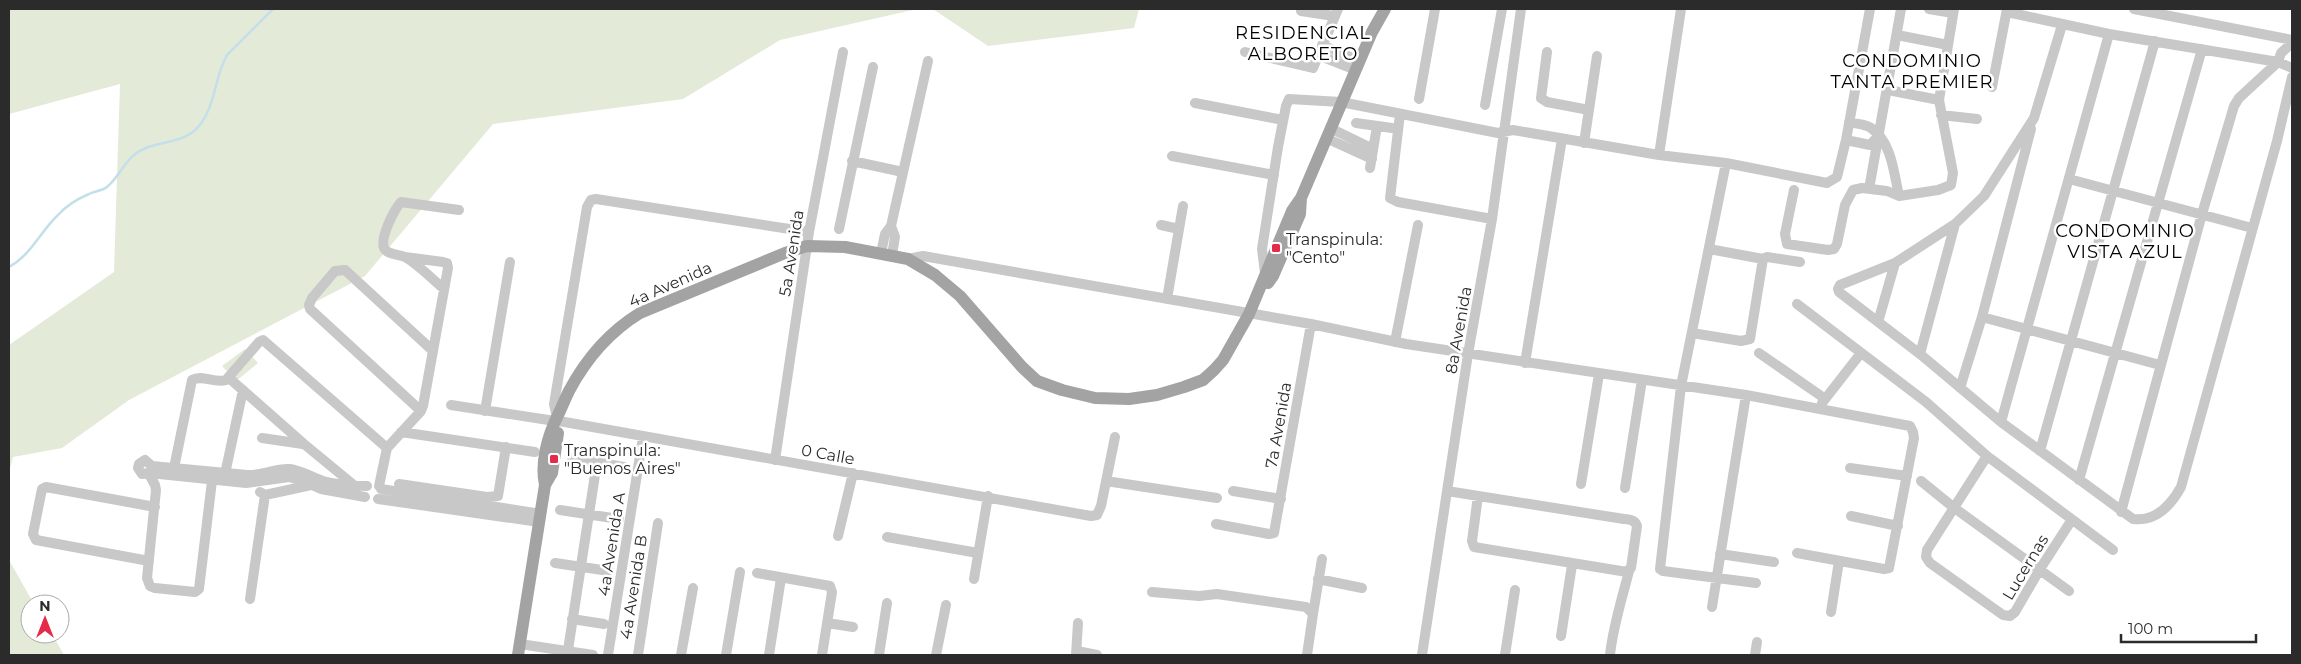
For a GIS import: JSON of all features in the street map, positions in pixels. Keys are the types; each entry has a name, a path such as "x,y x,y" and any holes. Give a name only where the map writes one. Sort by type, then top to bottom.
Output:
{"main road":[{"path":"1260,293 1265,272 1292,211 1301,198 1341,102 1385,9"},
{"path":"807,246 845,247 908,259 934,275 960,296 1022,367 1037,381 1062,390 1095,398 1129,399 1157,395 1203,380 1223,360 1260,293 1273,276 1300,214 1301,198"},
{"name":"4a Avenida","path":"519,649 545,485 543,477 545,456 557,418 569,391 586,364 606,339 627,321 662,304 807,246"}],"street":[{"path":"1420,99 1435,9"},
{"path":"1484,105 1502,9"},
{"name":"8a Avenida","path":"1423,655 1468,354 1492,219 1522,9"},
{"path":"1659,155 1681,9"},
{"path":"1265,272 1262,249 1283,120 1287,102 1293,98 1341,102 1498,133 1513,130 1659,155 1726,163 1826,184 1836,177 1846,140 1870,9"},
{"path":"1869,189 1901,9"},
{"path":"1794,190 1785,234 1787,244 1828,250 1834,249 1837,244 1848,197 1853,190 1862,188 1899,196 1938,190 1951,184 1953,173 1939,100 1954,11 1929,9"},
{"path":"2135,9 2292,41"},
{"path":"1992,86 2007,10 2062,25 2278,62 2292,68"},
{"path":"1245,52 1314,68 1336,13 1301,11"},
{"path":"1960,388 1982,317 2034,118 2062,25"},
{"path":"2001,422 2109,34"},
{"path":"1897,35 1948,45"},
{"path":"2278,62 2281,53 2292,41"},
{"path":"2040,451 2155,42"},
{"path":"2079,480 2202,49"},
{"path":"1320,50 1358,66"},
{"name":"5a Avenida","path":"775,460 809,232 843,52"},
{"path":"1547,52 1541,98 1547,102 1589,110"},
{"path":"1584,142 1597,56"},
{"path":"2121,512 2202,214 2234,106 2239,98 2278,62 2292,58"},
{"path":"886,254 885,234 891,226 928,61"},
{"path":"839,229 873,67"},
{"path":"2034,118 1984,196 1955,224 1894,263 1840,285 1838,292 1920,354 2001,422 2121,512 2133,519 2143,521 2152,518 2175,499 2181,487 2280,129 2292,77"},
{"path":"1888,90 1939,100"},
{"path":"1195,103 1283,120"},
{"path":"1400,114 1390,198 1398,202 1492,219"},
{"path":"1941,115 1977,119"},
{"path":"1849,122 1870,127 1879,135 1887,147 1899,196"},
{"path":"1356,123 1392,128"},
{"path":"1328,133 1372,159 1377,126"},
{"path":"2280,129 2292,126"},
{"path":"1846,140 1870,145 1879,135"},
{"path":"1525,363 1562,139"},
{"path":"1172,156 1274,175"},
{"path":"852,160 903,172"},
{"path":"1726,163 1682,386 1660,568 1663,571 1756,583"},
{"path":"2069,179 2252,228"},
{"name":"4a Avenida","path":"557,418 554,404 575,269 587,207 591,200 596,199 809,232"},
{"path":"371,490 381,471 388,448 400,432 421,411 448,268 447,264 405,257 384,249 383,243 391,215 401,202 459,210"},
{"path":"1167,299 1183,206"},
{"path":"1920,354 1955,224"},
{"path":"1161,225 1179,229"},
{"path":"1395,342 1418,225"},
{"path":"1709,249 1763,259 1767,257 1800,262"},
{"path":"908,259 924,256 1311,324 1395,342 1525,363 1746,395 1822,403 1910,426 1914,438 1889,568 1884,569 1797,553"},
{"path":"405,257 444,289"},
{"path":"1692,333 1741,341 1750,339 1763,259"},
{"path":"485,410 510,262"},
{"path":"1878,322 1894,263"},
{"path":"421,411 310,309 309,305 335,271 345,270 432,350"},
{"path":"1797,304 1926,402 1987,456 2113,550"},
{"path":"1982,317 2160,365"},
{"name":"7a Avenida","path":"1216,524 1269,534 1274,533 1276,530 1311,324"},
{"path":"174,468 192,380 198,378 222,382 229,378 259,342 266,340 388,448"},
{"path":"1759,353 1822,403"},
{"path":"1822,403 1861,353"},
{"path":"1581,484 1599,374"},
{"path":"229,378 304,444 371,490"},
{"path":"1625,488 1642,380"},
{"path":"225,474 243,390"},
{"path":"1712,607 1746,395"},
{"name":"0 Calle","path":"452,406 557,418 643,438 988,496 1091,516 1100,512 1106,481"},
{"path":"400,432 535,452"},
{"path":"1115,437 1106,481 1217,498"},
{"path":"262,438 304,444"},
{"name":"4a Avenida A","path":"608,655 643,438"},
{"path":"399,484 486,497 498,496 506,448"},
{"path":"1953,507 1987,456"},
{"path":"572,458 624,467"},
{"path":"568,650 597,462"},
{"path":"150,471 174,468 252,476 275,470 290,469 306,473 324,481 540,518"},
{"path":"1850,468 1907,476"},
{"path":"150,471 212,481 246,484 283,477 303,480 311,485"},
{"path":"150,471 155,484 155,508 148,561 148,582 152,588 197,592 200,585 212,481"},
{"path":"838,536 853,473"},
{"path":"1921,480 1953,507 2069,591"},
{"path":"246,484 265,495 311,485 371,490"},
{"path":"148,561 36,540 33,534 42,489 46,487 155,508"},
{"path":"1233,491 1281,498"},
{"path":"1447,491 1633,521 1637,526 1632,565 1622,603 1616,616 1610,655"},
{"path":"250,599 265,495"},
{"path":"974,579 988,496"},
{"path":"1478,496 1472,545 1474,547 1572,565 1621,572 1629,571"},
{"name":"Lucernas","path":"1953,507 1927,550 1926,558 1930,564 2003,615 2010,616 2016,612 2040,569 2072,521"},
{"path":"560,510 618,519"},
{"path":"1851,516 1898,526"},
{"name":"4a Avenida B","path":"638,655 658,523"},
{"path":"887,536 978,553"},
{"path":"1720,554 1774,562"},
{"path":"1307,655 1322,559"},
{"path":"1831,612 1839,561"},
{"path":"554,562 608,572"},
{"path":"1561,636 1572,565"},
{"path":"726,655 740,572"},
{"path":"757,573 830,586 832,592 822,655"},
{"path":"769,655 781,578"},
{"path":"1318,579 1362,588"},
{"path":"681,655 693,588"},
{"path":"1505,655 1515,590"},
{"path":"1152,592 1199,596 1217,594 1306,607 1313,614"},
{"path":"878,655 887,603"},
{"path":"936,655 946,606"},
{"path":"572,619 604,624"},
{"path":"827,623 854,627"},
{"path":"1078,624 1076,653 1097,655"},
{"path":"1756,655 1757,642"},
{"path":"519,649 568,650 593,655"}],"green space":[{"path":"9,9 917,9 780,40 683,99 493,124 365,276 129,400 62,448 13,457 9,472 9,345 114,272 120,84 9,114"},
{"path":"933,9 1139,9 1134,28 988,46"},
{"path":"245,349 258,363 236,381 222,366"},
{"path":"9,560 28,594 20,594 20,644 58,644 64,655 9,655"}],"waterway":[{"path":"9,267 29,250 65,208 80,198 107,187 134,155 150,147 185,137 199,126 209,109 227,55 273,9"}],"place":[{"name":"Transpinula: \"Cento\"","path":"1276,248"},
{"name":"Transpinula: \"Buenos Aires\"","path":"554,459"}],"district":[{"name":"RESIDENCIAL ALBORETO","path":"1303,43"},
{"name":"CONDOMINIO TANTA PREMIER","path":"1912,71"},
{"name":"CONDOMINIO VISTA AZUL","path":"2125,241"}]}
